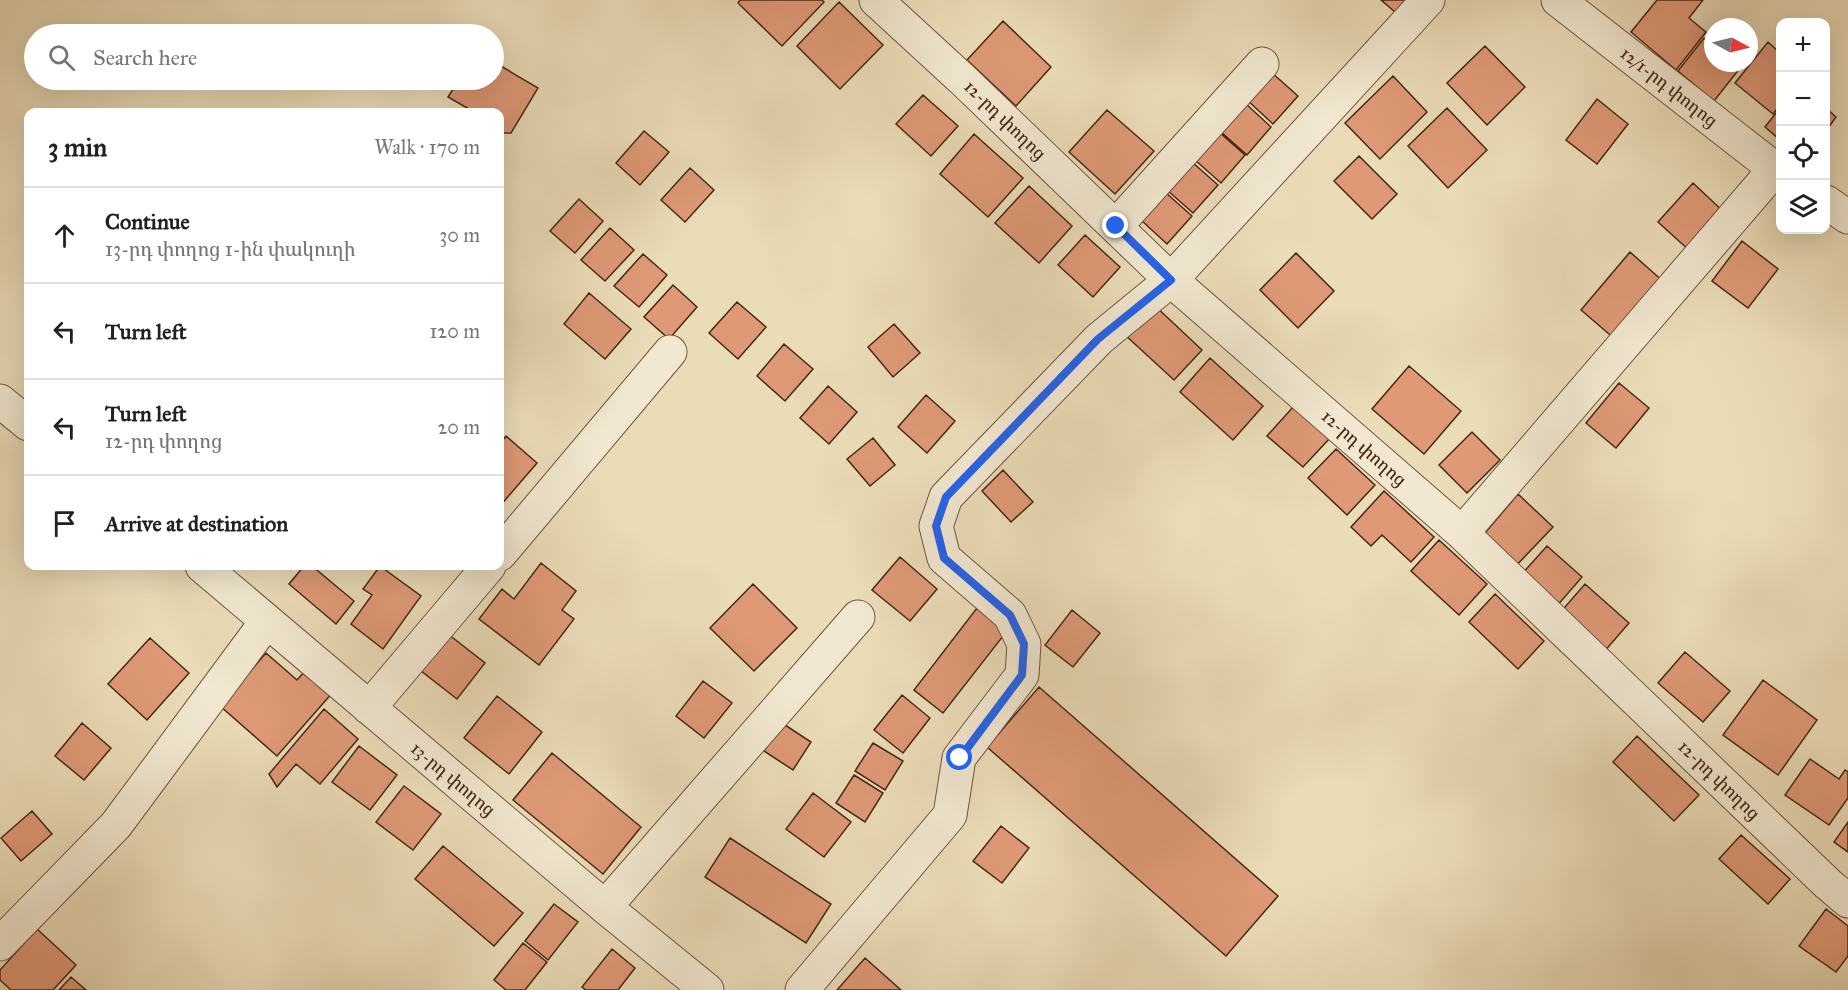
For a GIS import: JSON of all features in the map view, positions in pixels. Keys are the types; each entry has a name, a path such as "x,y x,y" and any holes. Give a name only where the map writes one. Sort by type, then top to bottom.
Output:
{"street":[{"name":"12-րդ փողոց","path":"876,0 1171,280 1462,533 1819,876 1848,901"},
{"path":"802,990 950,815 960,758 1022,675 1024,644 1010,615 944,558 936,526 946,497 1098,339 1171,280 1428,0"},
{"name":"12/1-րդ փողոց","path":"1558,0 1776,169"},
{"path":"1116,226 1262,64"},
{"path":"1462,533 1776,173"},
{"path":"1830,205 1848,217"},
{"path":"504,549 670,352"},
{"path":"0,401 24,421"},
{"name":"13-րդ փողոց","path":"207,570 605,907 707,990"},
{"path":"369,708 486,570"},
{"path":"605,907 858,617"},
{"path":"0,944 116,825 267,621"}],"building":[{"path":"740,0 822,0 824,2 782,46 738,3"},
{"path":"1381,0 1406,0 1395,12"},
{"path":"1657,0 1703,0 1689,18 1704,30 1704,35 1676,70 1631,32"},
{"path":"839,2 883,45 840,89 797,46"},
{"path":"1003,21 1051,67 1016,106 967,60"},
{"path":"1704,38 1704,72 1737,72 1714,101 1678,71"},
{"path":"1768,42 1776,49 1776,110 1773,114 1735,83 1744,72 1758,72 1758,54"},
{"path":"1485,46 1525,87 1487,125 1447,83"},
{"path":"504,68 538,88 511,133 504,133 504,108 467,108 448,97 453,90 504,90"},
{"path":"1271,72 1298,96 1273,124 1247,100"},
{"path":"1393,76 1427,112 1380,159 1345,123"},
{"path":"923,95 958,126 931,156 896,124"},
{"path":"1597,99 1628,124 1597,164 1566,140"},
{"path":"1245,103 1271,127 1247,155 1220,131"},
{"path":"1447,108 1487,150 1448,188 1408,146"},
{"path":"1107,110 1154,151 1115,194 1069,152"},
{"path":"1830,112 1836,117 1830,125"},
{"path":"1776,113 1776,137 1765,127"},
{"path":"644,131 669,152 640,185 616,163"},
{"path":"1219,132 1245,155 1221,183 1195,160"},
{"path":"974,134 1023,178 988,217 940,174"},
{"path":"1359,156 1397,194 1372,219 1334,181"},
{"path":"1192,162 1218,185 1193,213 1167,190"},
{"path":"690,168 714,190 685,222 661,200"},
{"path":"1693,183 1726,214 1691,252 1658,222"},
{"path":"1029,186 1072,226 1039,263 995,223"},
{"path":"1165,192 1192,216 1167,244 1141,220"},
{"path":"579,199 603,221 575,253 550,231"},
{"path":"610,228 634,250 605,281 581,260"},
{"path":"1085,235 1120,267 1093,297 1058,265"},
{"path":"1742,241 1778,269 1748,308 1712,281"},
{"path":"1630,252 1665,283 1616,340 1581,310"},
{"path":"1296,253 1334,291 1298,328 1260,290"},
{"path":"643,254 667,275 639,307 614,286"},
{"path":"673,285 697,307 669,339 644,317"},
{"path":"589,293 631,329 605,359 564,324"},
{"path":"737,302 766,327 738,359 709,333"},
{"path":"1152,303 1202,350 1174,380 1124,334"},
{"path":"894,324 920,353 893,377 868,347"},
{"path":"784,344 813,369 785,401 757,376"},
{"path":"1210,358 1263,406 1233,440 1180,392"},
{"path":"1409,366 1461,411 1424,454 1372,409"},
{"path":"1619,383 1649,408 1616,448 1586,423"},
{"path":"828,386 857,412 829,444 800,418"},
{"path":"926,395 955,421 927,453 898,427"},
{"path":"1294,406 1330,438 1303,467 1267,436"},
{"path":"1472,432 1500,460 1467,493 1439,465"},
{"path":"506,436 537,463 504,501 504,439"},
{"path":"873,438 895,465 870,486 847,459"},
{"path":"1336,449 1375,485 1347,515 1308,478"},
{"path":"1003,470 1033,502 1011,522 982,491"},
{"path":"1384,491 1434,537 1411,562 1382,535 1371,546 1351,527"},
{"path":"1518,494 1553,527 1512,570 1479,540"},
{"path":"1439,540 1487,584 1459,615 1411,571"},
{"path":"1547,546 1582,577 1556,607 1521,575"},
{"path":"900,557 937,589 910,621 872,590"},
{"path":"541,563 576,591 562,610 574,619 539,665 479,619 502,589 514,599"},
{"path":"301,570 317,570 354,601 336,624 289,584"},
{"path":"377,570 385,570 421,596 383,649 351,624 372,595 363,589"},
{"path":"753,584 797,628 754,671 710,628"},
{"path":"1585,584 1629,623 1603,653 1559,614"},
{"path":"1495,594 1544,641 1518,669 1469,622"},
{"path":"977,608 1007,631 943,713 914,690"},
{"path":"1072,610 1100,633 1073,667 1045,645"},
{"path":"448,634 485,663 457,699 420,670"},
{"path":"150,638 189,673 147,720 108,684"},
{"path":"1685,652 1730,691 1703,722 1658,683"},
{"path":"266,653 297,680 307,669 333,692 277,756 220,706"},
{"path":"1763,680 1817,720 1778,775 1723,735"},
{"path":"703,681 732,703 704,738 676,716"},
{"path":"1039,687 1278,896 1226,956 987,747"},
{"path":"902,695 930,718 903,753 874,730"},
{"path":"497,696 542,732 509,774 464,738"},
{"path":"324,709 358,739 320,784 296,764 277,787 269,774"},
{"path":"82,723 111,748 84,780 55,756"},
{"path":"782,723 811,742 793,770 764,751"},
{"path":"1637,736 1699,795 1674,821 1613,762"},
{"path":"873,743 903,761 885,790 855,771"},
{"path":"359,746 397,775 370,810 332,782"},
{"path":"552,753 641,827 603,874 513,800"},
{"path":"1810,759 1839,779 1845,770 1848,772 1848,798 1829,825 1785,795"},
{"path":"854,775 883,793 865,822 836,803"},
{"path":"404,786 441,814 413,850 376,822"},
{"path":"813,793 851,822 824,857 786,829"},
{"path":"32,811 52,834 21,861 1,838"},
{"path":"1848,822 1848,852 1834,842"},
{"path":"1001,826 1029,848 1002,883 973,861"},
{"path":"1741,835 1790,879 1768,904 1719,859"},
{"path":"730,838 831,904 806,943 705,877"},
{"path":"443,846 523,913 494,946 415,879"},
{"path":"554,904 578,922 548,960 525,941"},
{"path":"1826,909 1848,926 1848,956 1836,972 1799,946"},
{"path":"37,929 76,965 53,990 11,990 0,980 0,970"},
{"path":"523,943 547,962 525,990 506,990 494,980"},
{"path":"612,949 635,968 618,990 586,990 582,987"},
{"path":"865,958 901,990 837,990"},
{"path":"71,977 86,990 59,990"}],"route":[{"path":"960,758 1022,675 1024,644 1010,615 944,558 936,526 946,497 1098,339 1171,280 1116,226"}]}
